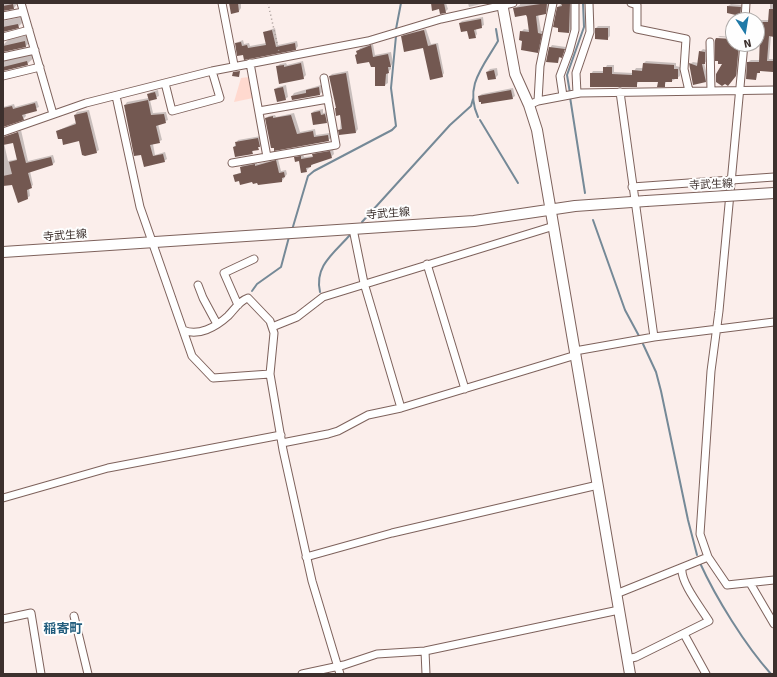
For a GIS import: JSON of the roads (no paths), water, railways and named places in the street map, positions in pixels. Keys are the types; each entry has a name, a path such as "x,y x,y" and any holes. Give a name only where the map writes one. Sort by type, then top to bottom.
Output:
{"main road":[{"path":"502,4 514,68 519,84 534,103 537,130 630,674"},
{"name":"寺武生線","path":"3,252 474,221 551,209 774,193"}],"street":[{"path":"21,3 53,114"},
{"path":"222,3 234,65"},
{"path":"3,132 86,103 234,65 368,41 441,19 502,4 513,3"},
{"path":"553,3 534,103 576,93 774,90"},
{"path":"564,95 560,76 575,30 575,3"},
{"path":"576,93 576,73 590,32 589,3"},
{"path":"630,3 637,5 636,29 686,39 684,69 689,91"},
{"path":"3,16 23,12"},
{"path":"3,37 29,30"},
{"path":"710,42 711,91"},
{"path":"3,57 35,50"},
{"path":"743,52 719,311 715,331 700,534 708,557 727,585 774,580"},
{"path":"250,63 267,157"},
{"path":"3,76 40,67"},
{"path":"165,83 172,111 220,98 212,71"},
{"path":"232,163 336,145 324,78"},
{"path":"620,92 634,202 654,337"},
{"path":"116,96 140,207 192,356 213,378 270,374"},
{"path":"259,111 328,99"},
{"path":"632,187 774,177"},
{"path":"272,327 297,317 320,298 364,283 554,226"},
{"path":"353,229 364,283 401,408"},
{"path":"238,305 224,273 254,259"},
{"path":"427,264 464,389"},
{"path":"198,284 203,298 217,324"},
{"path":"183,330 189,333 199,333 227,317 242,300 248,298 266,316 272,327 274,344 270,374 282,443 306,557 340,674"},
{"path":"282,443 338,431 368,415 401,408 576,353 654,337 715,331 774,322"},
{"path":"3,498 108,468 281,435"},
{"path":"306,557 392,533 598,485"},
{"path":"616,594 708,557"},
{"path":"627,659 636,657 709,621 686,584 681,574 682,568"},
{"path":"750,583 774,624"},
{"path":"302,674 338,666 377,654 425,651 619,610"},
{"path":"3,619 31,613 42,674"},
{"path":"74,616 88,674"},
{"path":"684,634 706,674"},
{"path":"425,651 426,674"}],"waterway":[{"path":"396,29 401,3"},
{"path":"570,93 567,75 584,27 583,3"},
{"path":"478,117 474,106 474,86 481,68 498,41 496,29"},
{"path":"292,230 308,176 314,171 392,130 396,126 391,88 396,36"},
{"path":"570,97 585,193"},
{"path":"362,222 450,125 471,106 473,99"},
{"path":"480,120 518,183"},
{"path":"593,220 625,310 639,336"},
{"path":"320,292 319,283 323,267 332,254 350,235"},
{"path":"252,291 257,284 281,267 289,237"},
{"path":"643,344 656,372 661,391 688,520 697,555"},
{"path":"700,563 714,591 732,621 751,649 771,674"}],"district":[{"name":"稲寄町","path":"63,630"}]}
